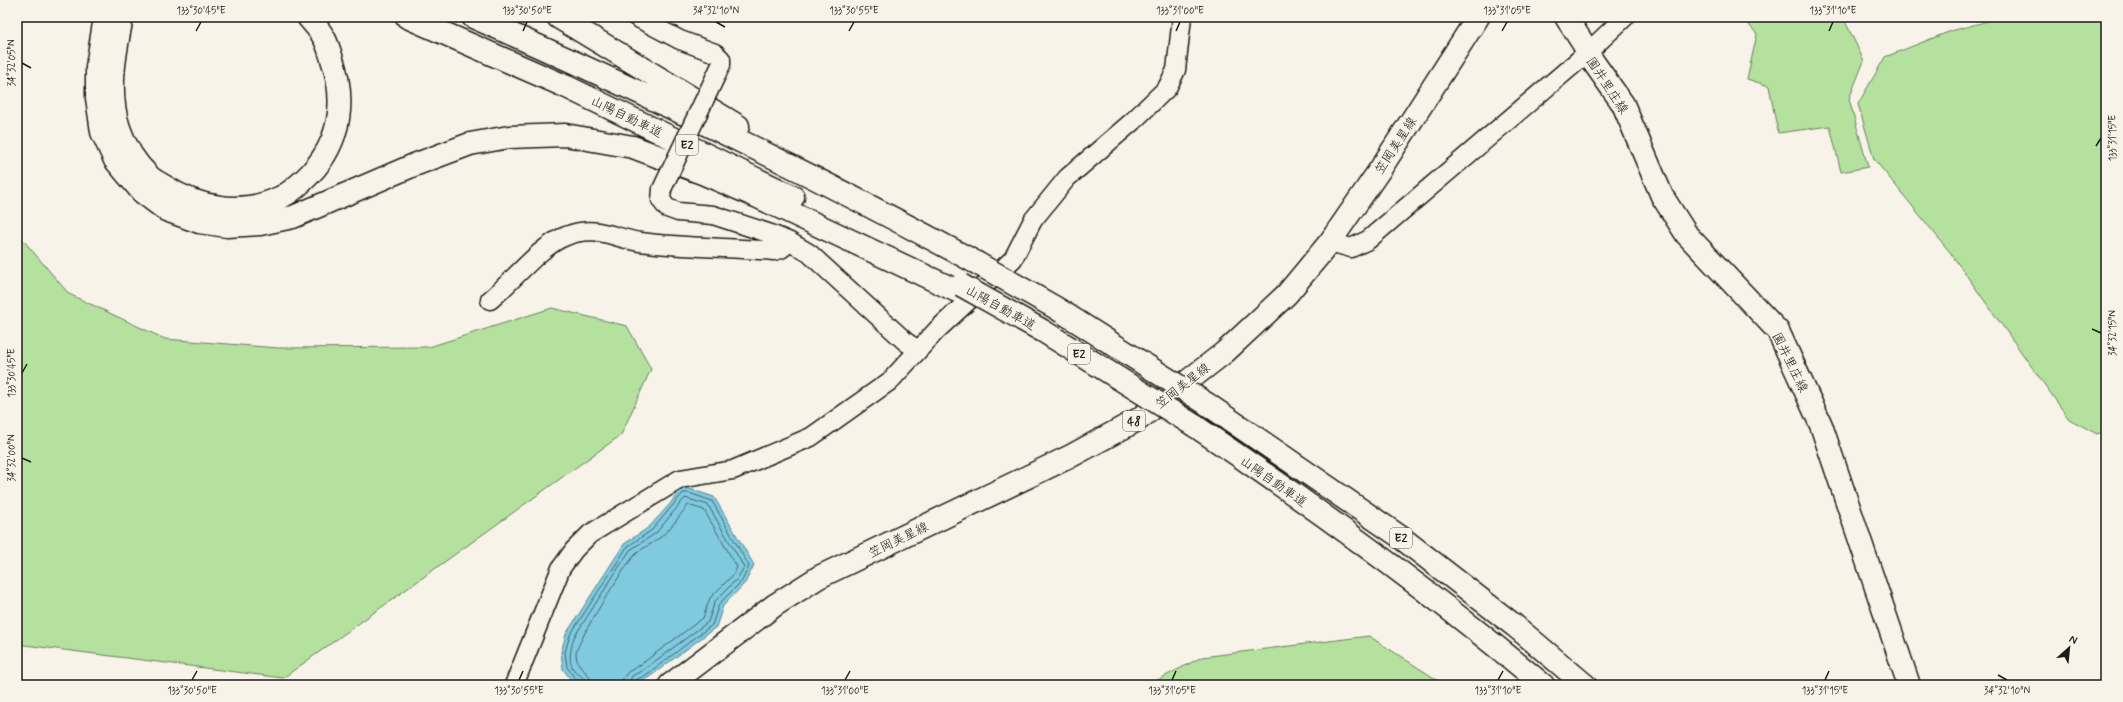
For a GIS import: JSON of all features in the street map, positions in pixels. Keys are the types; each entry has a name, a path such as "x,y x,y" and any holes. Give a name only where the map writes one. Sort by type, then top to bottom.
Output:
{"main road":[{"path":"105,17 97,67 97,98 102,132 115,160 142,192 166,210 199,222 227,226 260,224 293,217 414,165 470,144 510,136 565,135 633,147 702,173 959,288"},
{"path":"122,17 113,69 113,99 118,127 131,155 149,177 174,193 200,204 226,208 253,206 279,198 300,184 314,170 330,144 338,121 341,97 337,74 324,37 308,17"},
{"name":"山陽自動車道","path":"407,17 588,97 766,184 959,288 1043,331 1195,426 1382,557 1543,685"},
{"name":"山陽自動車道","path":"474,17 586,67 779,159 873,206 1062,312 1207,404 1399,536 1515,626 1585,685"},
{"path":"558,17 873,206"},
{"name":"笠岡美星線","path":"670,685 775,605 819,577 1071,456 1139,419 1225,352 1287,294 1330,242 1381,168 1478,17"},
{"name":"園井里庄線","path":"1566,17 1584,45 1587,53 1623,104 1662,196 1688,235 1778,331 1821,425 1909,685"}],"street":[{"path":"636,17 680,40 715,53 721,59 721,65 662,189 661,200 667,208 678,212 713,215 790,242 809,253 906,342 918,350"},
{"path":"514,685 561,568 574,550 590,534 680,479 733,470 811,437 890,381 906,366 918,350 1013,259 1033,220 1068,178 1133,122 1167,88 1176,70 1182,17"},
{"path":"1330,242 1351,248 1368,240 1587,53 1625,17"},
{"path":"490,300 507,286 539,254 565,236 587,230 612,234 639,242 774,251 781,249 790,242"}],"green space":[{"path":"1752,17 1843,17 1864,61 1849,99 1868,167 1841,172 1830,126 1778,133 1769,86 1747,79 1757,34 1748,24"},
{"path":"2003,17 2106,17 2106,431 2097,434 2069,419 1949,251 1874,159 1858,104 1885,57 1951,31"},
{"path":"17,233 69,294 165,339 278,348 429,347 552,308 627,326 651,369 621,435 283,678 17,644"},
{"path":"1369,636 1445,685 1148,685 1202,657"}],"water":[{"path":"681,488 690,489 714,497 754,565 745,583 723,606 716,627 648,678 634,685 580,685 571,680 563,669 561,652 566,634 624,544 649,527 670,504"}]}
